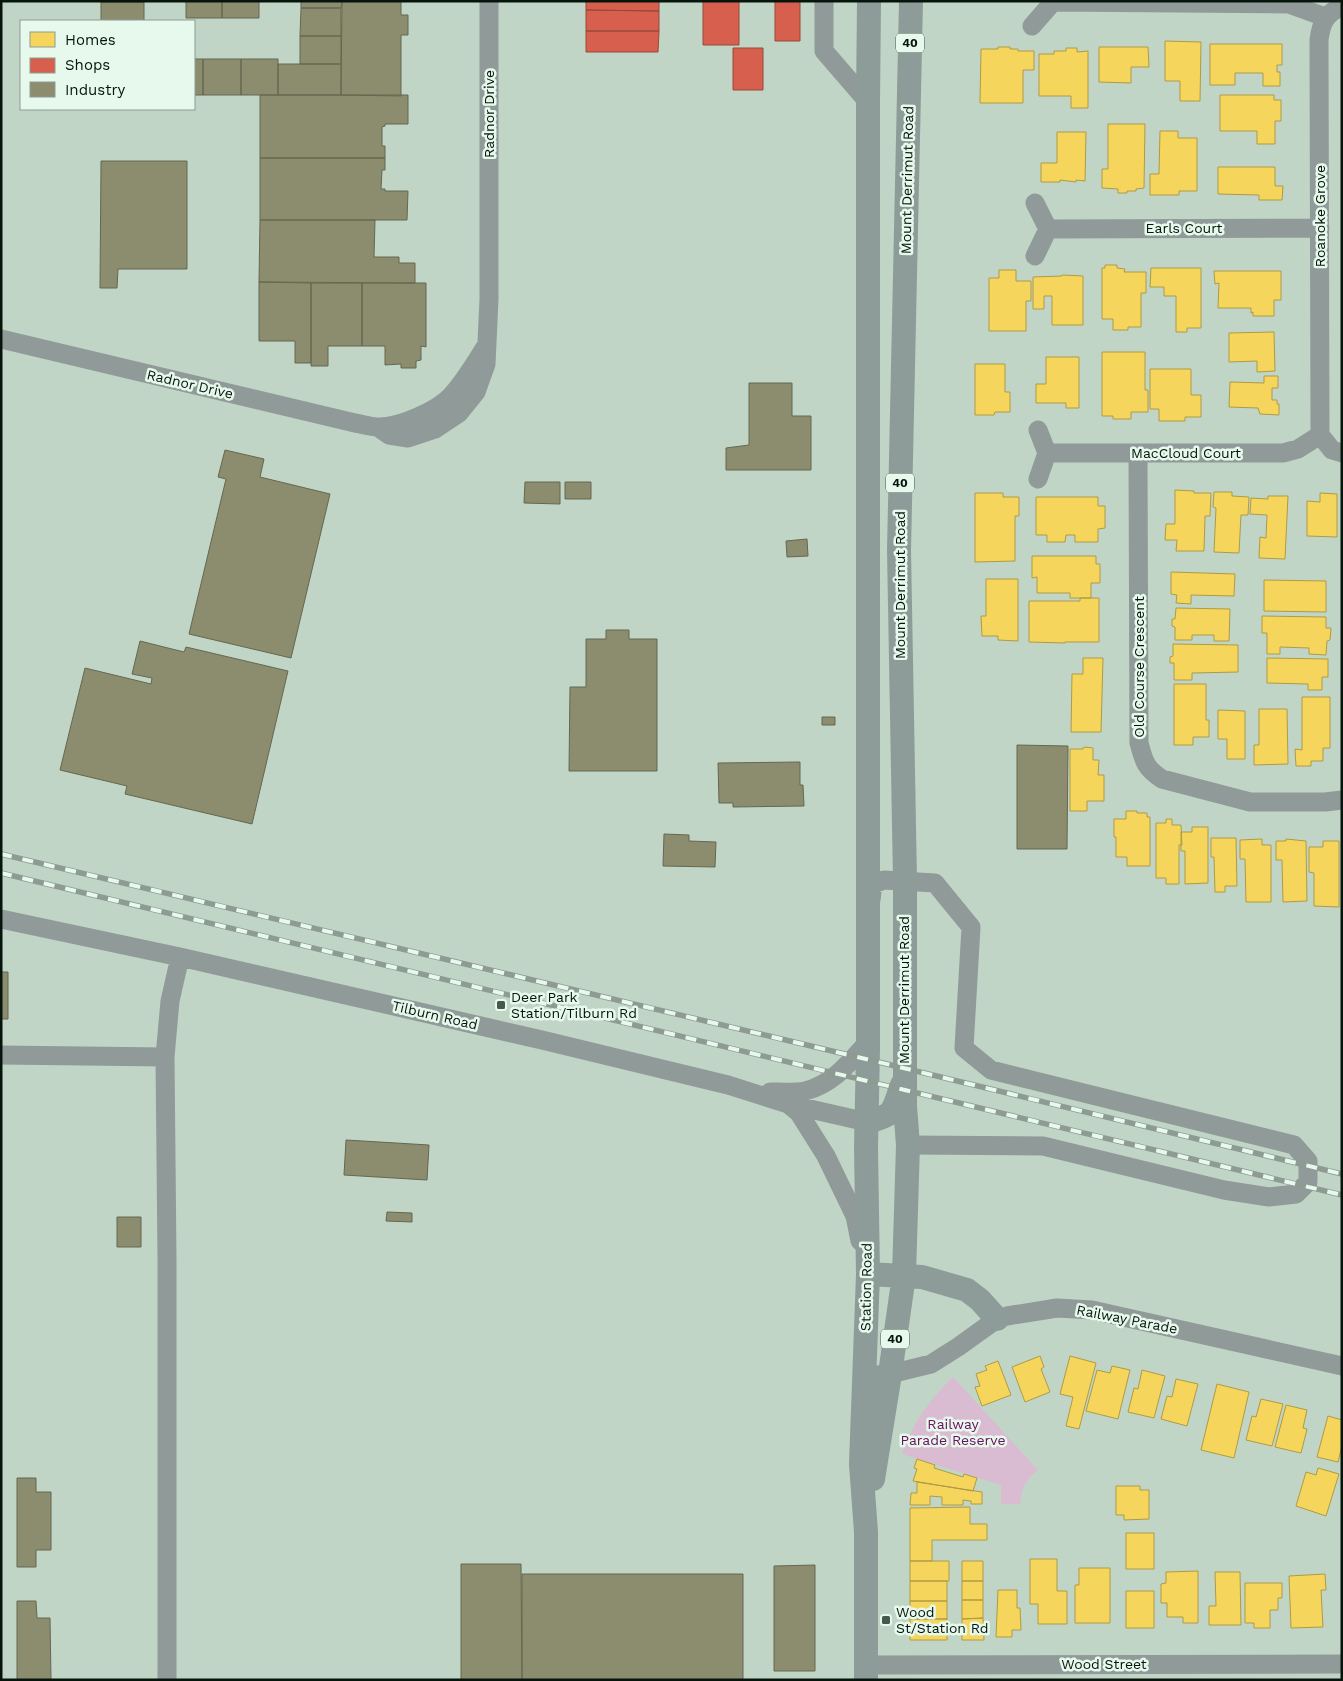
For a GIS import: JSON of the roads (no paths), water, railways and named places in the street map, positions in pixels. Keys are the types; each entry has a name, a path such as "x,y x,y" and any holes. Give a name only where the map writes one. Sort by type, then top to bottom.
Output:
{"main road":[{"name":"40","path":"868,1042 869,1"},
{"name":"Mount Derrimut Road","path":"904,1078 905,881 899,550 911,1"},
{"path":"869,742 901,742"},
{"name":"Station Road","path":"866,1673 866,1532 862,1464 862,1416 868,1274 866,1148 868,1042"},
{"path":"867,1122 886,1117 892,1111 904,1078"},
{"name":"Station Road","path":"866,1532 904,1275 908,1145 904,1078"},
{"path":"867,1122 885,1128 908,1145"},
{"path":"868,1274 922,1277 967,1290 980,1300 997,1319"}],"street":[{"name":"Radnor Drive","path":"1,339 378,427 389,436 408,438 435,429 459,413 476,392 486,364 489,299 489,1"},
{"path":"824,1 824,51 868,102"},
{"path":"1032,26 1053,2 1289,4 1325,17 1342,7"},
{"name":"Roanoke Grove","path":"1320,435 1319,40 1325,17"},
{"path":"1035,203 1048,229 1035,256"},
{"name":"Earls Court","path":"1048,229 1320,228"},
{"path":"1038,430 1047,453 1038,479"},
{"path":"1320,435 1332,450 1342,453"},
{"name":"MacCloud Court","path":"1047,453 1283,453 1298,449 1320,435"},
{"name":"Old Course Crescent","path":"1138,454 1139,743 1151,772 1162,779 1250,802 1325,802 1342,800"},
{"path":"868,932 873,884 884,880 935,883 971,927 964,1048 991,1070 1294,1145 1308,1161 1308,1182 1296,1194 1269,1197 1224,1190 1043,1146 908,1145"},
{"name":"Tilburn Road","path":"1,918 542,1040 728,1085 788,1104 867,1122"},
{"path":"167,1680 165,1057 170,1001 180,957"},
{"path":"751,1093 804,1091 827,1082 839,1074 868,1042"},
{"path":"1,1056 165,1057"},
{"path":"788,1104 811,1132 826,1156 844,1192 855,1216 868,1274"},
{"name":"Railway Parade","path":"865,1376 890,1374 931,1364 958,1348 997,1319 1049,1308 1092,1310 1342,1366"},
{"name":"Wood Street","path":"866,1673 1177,1672 1342,1664"}],"railway":[{"path":"1,854 1342,1174"},
{"path":"1,873 1342,1195"}],"place":[{"name":"Deer Park Station/Tilburn Rd","path":"501,1005"},
{"name":"Wood St/Station Rd","path":"886,1620"}],"park label":[{"name":"Railway Parade Reserve","path":"953,1432"}]}
